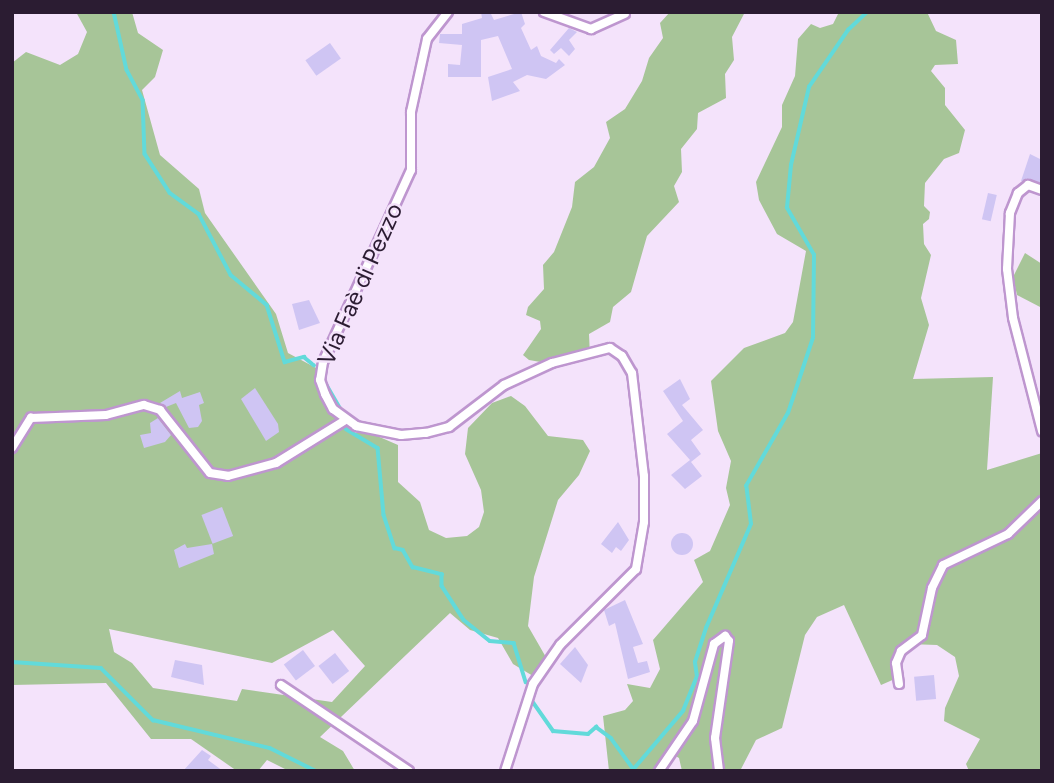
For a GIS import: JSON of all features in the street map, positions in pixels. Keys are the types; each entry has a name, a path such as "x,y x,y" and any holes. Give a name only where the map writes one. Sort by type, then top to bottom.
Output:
{"street":[{"name":"Via Faè di Pezzo","path":"344,421 324,394 320,380 323,362 411,170 411,113 427,39 448,12"},
{"path":"544,12 590,29 625,14"},
{"path":"1042,190 1028,185 1018,193 1010,213 1007,269 1013,318 1042,431"},
{"path":"12,448 31,418 106,415 144,405 160,410 210,473 228,475 276,463 344,421 401,435 449,427 504,385 594,349 610,348 622,356 632,373 644,476 644,522 636,569 560,645 533,684 505,771"},
{"path":"899,684 896,663 901,651 922,635 932,588 943,565 1008,534 1042,501"},
{"path":"659,771 693,721 714,644 725,636 729,641 715,738 719,771"},
{"path":"281,684 409,771"}],"green space":[{"path":"76,12 132,12 138,33 163,50 155,77 142,90 160,155 199,189 205,213 276,314 288,353 320,370 339,413 354,433 368,432 398,445 398,482 420,502 429,530 446,538 467,536 479,527 484,512 481,490 465,454 468,428 492,403 511,396 525,406 548,436 583,440 590,451 579,475 558,500 534,577 528,626 547,659 538,679 513,664 498,638 470,630 450,613 320,737 343,751 355,771 289,771 267,760 258,771 237,771 191,739 151,739 106,683 12,685 12,63 26,52 60,65 78,54 87,32","holes":["109,629 272,663 333,630 365,666 332,702 242,689 237,701 153,688 132,663 114,652"]},
{"path":"670,12 745,12 732,37 734,60 725,74 726,98 698,113 697,129 681,149 682,172 674,186 679,202 647,236 631,292 613,307 610,322 589,334 590,357 566,358 552,364 529,360 523,355 541,329 540,321 526,315 528,307 544,289 543,265 554,252 572,207 575,182 594,167 610,138 606,122 625,109 642,81 649,58 663,38 660,23"},
{"path":"839,12 927,12 936,31 956,40 958,64 935,65 931,71 945,88 945,105 965,130 959,153 944,159 925,183 924,206 930,212 929,219 923,224 924,244 931,255 921,298 929,325 913,379 993,377 987,470 1042,453 1042,771 969,771 966,764 980,739 944,721 945,708 959,676 955,657 937,645 908,644 894,653 897,678 881,685 844,605 817,617 805,635 782,728 756,740 740,771 682,771 679,758 669,752 651,771 609,771 603,716 625,710 633,701 627,684 650,688 660,669 653,640 703,582 694,560 710,551 730,505 726,488 731,461 718,431 711,381 744,348 785,333 793,322 806,251 777,234 759,200 756,182 782,127 782,105 795,76 798,39 811,24 820,28 833,24"},
{"path":"1025,253 1042,264 1042,308 1017,295 1013,277"}],"building":[{"path":"481,12 490,12 494,20 521,12 525,24 521,28 531,50 537,46 541,56 556,63 559,59 565,65 546,79 527,75 513,82 520,91 492,101 488,77 512,69 498,36 481,40 481,77 448,77 448,64 460,65 462,45 439,43 440,34 462,34 462,24 482,18"},
{"path":"569,28 577,32 569,40 575,49 569,56 561,48 554,54 550,50"},
{"path":"330,43 341,59 316,76 305,60"},
{"path":"1030,154 1042,160 1042,183 1021,181"},
{"path":"988,193 997,195 991,221 982,219"},
{"path":"309,300 320,323 299,330 292,304"},
{"path":"680,379 690,399 682,405 703,430 691,440 701,454 691,462 702,476 685,489 671,475 690,460 667,434 683,421 663,391"},
{"path":"255,388 278,424 279,432 266,441 241,399"},
{"path":"180,391 182,398 200,392 204,403 199,405 202,421 198,427 189,428 176,403 166,407 160,403"},
{"path":"158,418 171,435 165,442 144,448 140,435 151,433 150,423"},
{"path":"222,507 233,536 213,544 201,515"},
{"path":"618,522 629,540 621,551 616,547 612,553 601,544"},
{"path":"682,533 690,536 693,544 690,552 682,555 674,552 671,544 674,536"},
{"path":"185,544 187,548 212,544 214,554 179,568 174,550"},
{"path":"625,600 643,644 633,647 638,663 647,661 650,672 628,679 615,623 609,626 604,610"},
{"path":"575,647 588,665 581,683 560,664"},
{"path":"303,650 315,666 296,680 284,664"},
{"path":"335,653 349,671 333,684 318,666"},
{"path":"175,660 202,665 204,685 171,677"},
{"path":"934,675 936,699 916,701 914,677"},
{"path":"202,750 211,756 208,760 223,771 183,771"}],"waterway":[{"path":"114,12 127,70 143,100 145,154 170,193 199,214 231,275 267,305 285,362 304,357 314,365"},
{"path":"632,771 683,711 697,677 695,662 706,628 751,524 746,486 788,413 813,338 814,255 787,208 791,165 809,87 848,30 867,12"},
{"path":"324,380 341,409"},
{"path":"346,429 378,448 384,515 395,548 403,550 413,567 442,574 442,586 464,620 490,641 514,643 526,682"},
{"path":"12,662 101,668 153,720 270,748 316,771"},
{"path":"531,699 553,731 588,734 596,727 611,738 633,768"}]}
